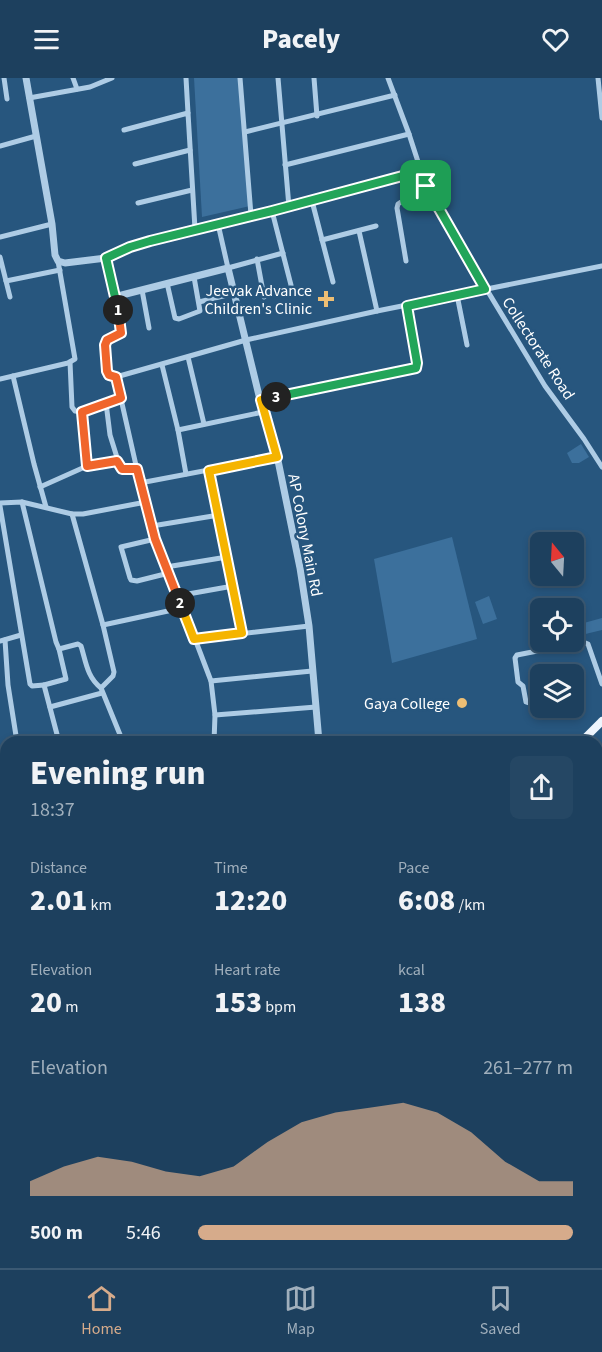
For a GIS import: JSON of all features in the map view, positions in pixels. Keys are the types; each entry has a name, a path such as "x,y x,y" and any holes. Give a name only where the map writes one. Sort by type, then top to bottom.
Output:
{"main road":[{"path":"587,736 602,721"}],"street":[{"path":"4,78 7,99"},
{"path":"0,379 75,359 60,270 55,255 52,224 26,78"},
{"path":"74,78 77,89"},
{"path":"29,98 90,87 112,78"},
{"path":"186,78 195,229"},
{"path":"240,78 251,216"},
{"path":"278,78 289,207"},
{"path":"314,78 317,116"},
{"name":"Collectorate Road","path":"388,78 432,199 545,386 602,467"},
{"path":"598,78 602,118"},
{"path":"245,132 395,95"},
{"path":"124,130 188,113"},
{"path":"285,165 410,134"},
{"path":"0,146 36,136"},
{"path":"135,164 190,150"},
{"path":"58,261 65,263 106,258 130,247 195,229 289,207 421,171"},
{"path":"138,203 192,189"},
{"path":"406,261 398,204 432,199"},
{"path":"312,201 333,282"},
{"path":"272,211 292,289"},
{"path":"0,237 52,224"},
{"path":"218,224 228,268"},
{"path":"322,240 376,226"},
{"path":"359,231 377,311"},
{"path":"116,296 282,253"},
{"path":"0,257 10,297"},
{"path":"106,258 116,296 121,333 107,340 105,345 108,374 116,377 246,340 602,266"},
{"path":"257,259 264,297"},
{"name":"AP Colony Main Rd","path":"228,268 263,412 277,457 300,568 309,626 318,736"},
{"path":"6,280 60,270"},
{"path":"167,283 176,319 199,313 194,277"},
{"path":"142,290 149,328"},
{"path":"199,302 235,293"},
{"path":"457,295 467,345"},
{"path":"261,400 416,368 407,306"},
{"path":"188,357 204,424"},
{"path":"70,362 72,407 75,411 82,412 121,398"},
{"path":"162,365 186,474"},
{"path":"14,376 46,507"},
{"path":"116,377 155,539 211,681 215,715 214,736"},
{"path":"106,403 109,430 117,461 122,469 137,469"},
{"path":"82,412 87,466"},
{"path":"178,430 263,412"},
{"path":"140,483 277,457"},
{"path":"40,487 87,466 117,461"},
{"path":"209,471 242,633"},
{"path":"22,502 66,679 32,686 9,561 2,539 0,505 22,502 72,514 83,514 146,502"},
{"path":"50,707 101,691 114,672 72,514"},
{"path":"152,526 219,515"},
{"path":"155,539 126,544 122,547 131,580 137,581 168,570 227,557"},
{"path":"0,562 9,561"},
{"path":"177,596 233,586"},
{"path":"103,625 182,608"},
{"path":"194,639 309,626"},
{"path":"16,736 3,640 21,635"},
{"path":"530,703 526,702 523,686 518,682 515,658 517,655 583,642 588,644 602,684"},
{"path":"59,649 78,644 81,646 90,677 101,691 120,736"},
{"path":"211,681 312,671"},
{"path":"44,684 57,736"},
{"path":"215,715 316,707"}],"shaded area":[{"path":"194,78 240,78 250,206 202,217"},
{"path":"581,444 589,457 579,463 572,463 567,453"},
{"path":"452,537 477,639 392,663 374,559"},
{"path":"489,596 497,619 483,624 475,602"},
{"path":"602,618 602,630 584,634 584,623"}],"place":[{"name":"Jeevak Advance Children's Clinic","path":"326,299"},
{"name":"Gaya College","path":"462,703"}],"route":[{"path":"421,171 426,186 485,289 407,306 416,368 261,400 277,457 209,471 242,633 194,639 155,539 137,469 122,469 117,461 87,466 82,412 121,398 116,377 109,375 107,371 106,342 120,335 121,331 116,296 109,262 106,258 150,241 421,171"}]}
